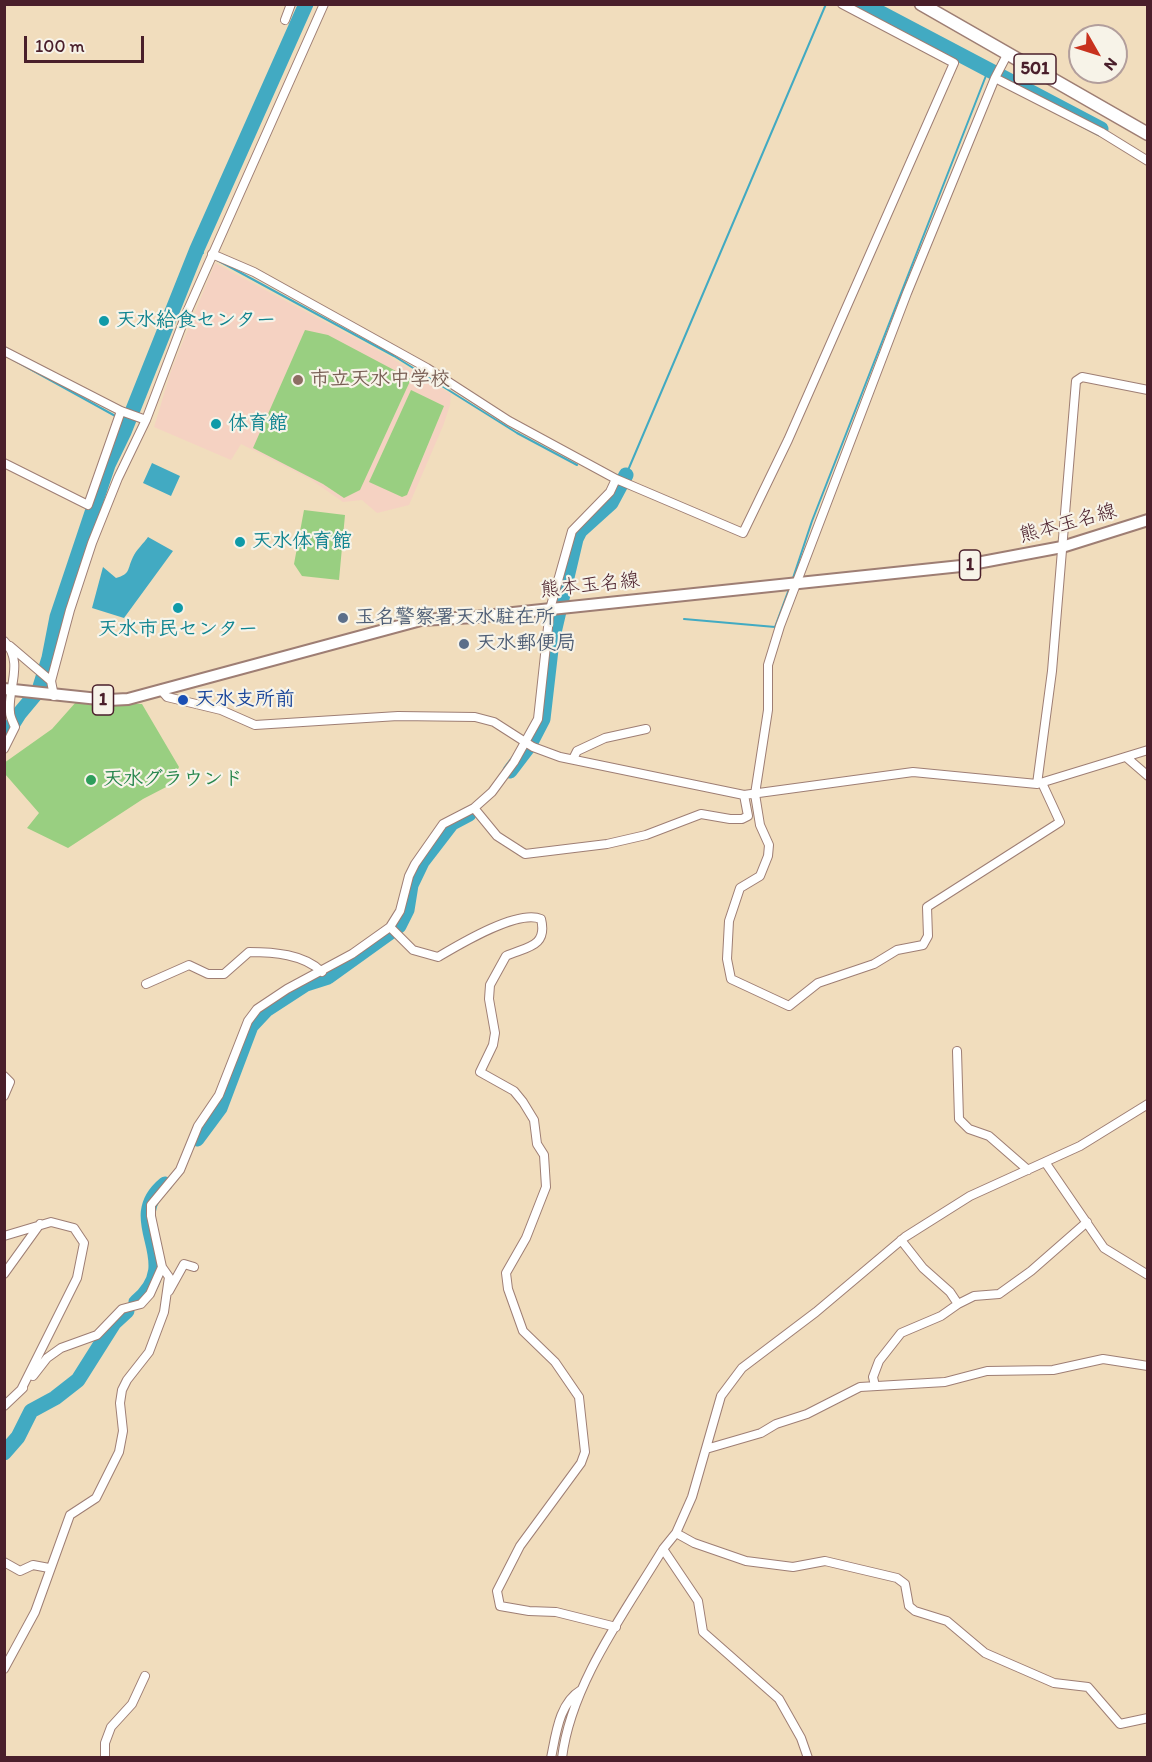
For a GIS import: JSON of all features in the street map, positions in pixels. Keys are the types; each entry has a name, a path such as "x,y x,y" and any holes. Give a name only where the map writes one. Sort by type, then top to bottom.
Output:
{"highway":[{"name":"501","path":"921,4 1006,56 1148,134"}],"main road":[{"name":"熊本玉名線","path":"9,690 108,700 128,699 421,620 553,609 961,566 1062,547 1148,520"}],"street":[{"path":"285,20 291,4"},
{"path":"49,695 49,679 92,543 212,254 324,4"},
{"path":"212,254 254,272 427,368 509,421 618,480 743,533 788,440 954,63 842,4"},
{"path":"1006,56 996,75 907,294 792,584 768,665 768,710 755,794 760,825 769,845 768,856 760,876 740,888 736,897 729,921 727,959 731,979 789,1006 818,983 874,964 897,950 927,943 927,907 1060,822 1039,784 1052,670 1076,381 1082,377 1148,390"},
{"path":"996,75 1101,132 1148,161"},
{"path":"4,351 123,412 142,419"},
{"path":"4,463 88,505 123,412"},
{"path":"4,1669 35,1612 70,1515 96,1498 119,1452 123,1431 120,1403 122,1390 149,1352 164,1312 169,1277 162,1267 151,1206 180,1170 198,1126 219,1095 248,1020 257,1009 287,989 322,972 391,928 400,911 409,876 420,856 443,825 475,809 492,792 529,744 538,719 553,609 572,531 618,480"},
{"path":"7,643 49,679"},
{"path":"4,749 15,726 8,714 7,643"},
{"path":"161,690 167,697 221,710 255,725 398,716 476,717 494,722 529,744 573,759 744,795 913,772 1039,784 1148,750"},
{"path":"573,759 577,751 605,738 646,729"},
{"path":"1126,757 1148,776"},
{"path":"475,809 481,820 497,836 525,854 542,854 566,848 589,849 646,835 701,814 742,819 748,816 744,795"},
{"path":"391,928 402,942 413,950 438,957 488,930 533,915 541,919 544,930 540,939 530,948 506,956 490,986 489,999 495,1033 493,1045 480,1072 514,1092 523,1102 534,1120 537,1144 544,1155 546,1186 526,1238 506,1273 508,1289 523,1330 555,1362 579,1397 585,1452 581,1463 520,1545 497,1591 500,1605 529,1611 556,1612 616,1627"},
{"path":"146,984 189,965 208,974 224,974 249,952 272,952 291,957 317,966 322,972"},
{"path":"957,1052 959,1119 969,1129 989,1136 1028,1170"},
{"path":"4,1076 10,1082 4,1096"},
{"path":"562,1758 567,1733 581,1690 663,1549 676,1533 692,1497 721,1396 742,1368 816,1312 901,1240 970,1196 1080,1146 1148,1104"},
{"path":"1045,1162 1110,1253 1148,1275"},
{"path":"4,1236 51,1222 74,1228 84,1243 82,1261 69,1295 21,1390"},
{"path":"875,1386 873,1377 879,1361 901,1333 940,1316 974,1296 999,1294 1031,1271 1087,1222"},
{"path":"4,1274 40,1224"},
{"path":"901,1240 923,1268 950,1292 958,1304"},
{"path":"166,1295 184,1264 194,1267"},
{"path":"4,1406 54,1353 97,1335 127,1305 141,1304 150,1294 162,1267"},
{"path":"706,1449 761,1433 783,1421 807,1414 853,1389 945,1382 987,1371 1053,1370 1103,1359 1148,1366"},
{"path":"676,1533 693,1543 746,1561 793,1568 825,1561 897,1578 905,1584 909,1606 915,1611 947,1621 976,1648 990,1656 1054,1683 1088,1688 1120,1724 1148,1718"},
{"path":"663,1549 698,1601 703,1632 779,1699 801,1738 808,1758"},
{"path":"4,1562 20,1571 33,1565 49,1568"},
{"path":"105,1758 105,1743 111,1727 120,1714 132,1704 145,1676"},
{"path":"551,1758 565,1706 570,1696 581,1690"}],"shaded area":[{"name":"市立天水中学校","path":"215,263 383,353 451,394 443,426 409,505 377,513 362,500 343,502 310,479 241,444 231,460 154,427 171,371"}],"green space":[{"path":"305,330 328,335 411,379 360,490 344,498 323,484 253,448"},
{"path":"411,390 444,406 407,495 402,497 369,482"},
{"path":"304,510 345,515 339,580 302,576 294,564"},
{"name":"天水グラウンド","path":"76,702 142,704 179,767 170,785 143,799 68,848 27,828 39,813 5,774 4,763 52,729"}],"water":[{"path":"152,463 180,476 171,496 143,483"},
{"path":"148,537 173,551 124,618 92,608 103,567 116,578 124,575 134,554"}],"waterway":[{"path":"4,738 19,714 39,690 49,658 57,617 108,465 124,432 197,249 306,4"},
{"path":"626,475 826,4"},
{"path":"864,4 1101,129"},
{"path":"792,581 812,521 989,68"},
{"path":"197,249 203,253"},
{"path":"217,260 394,356 517,433 577,465"},
{"path":"12,359 128,423"},
{"path":"510,771 529,746 543,719 552,641 576,539 580,531 611,503 626,475"},
{"path":"684,619 775,627 789,589"},
{"path":"197,1139 220,1108 251,1026 266,1010 306,984 328,977 399,926 407,910 411,885 422,862 452,823 469,814"},
{"path":"136,1302 150,1286 156,1271 148,1213 153,1198 165,1184"},
{"path":"4,1453 18,1437 31,1411 55,1398 78,1380 114,1323 127,1311"}],"place":[{"name":"天水給食センター","path":"104,321"},
{"name":"市立天水中学校","path":"298,380"},
{"name":"体育館","path":"216,424"},
{"name":"天水体育館","path":"240,542"},
{"name":"天水市民センター","path":"178,608"},
{"name":"玉名警察署天水駐在所","path":"343,618"},
{"name":"天水郵便局","path":"464,644"},
{"name":"天水支所前","path":"183,700"},
{"name":"天水グラウンド","path":"91,780"}]}
